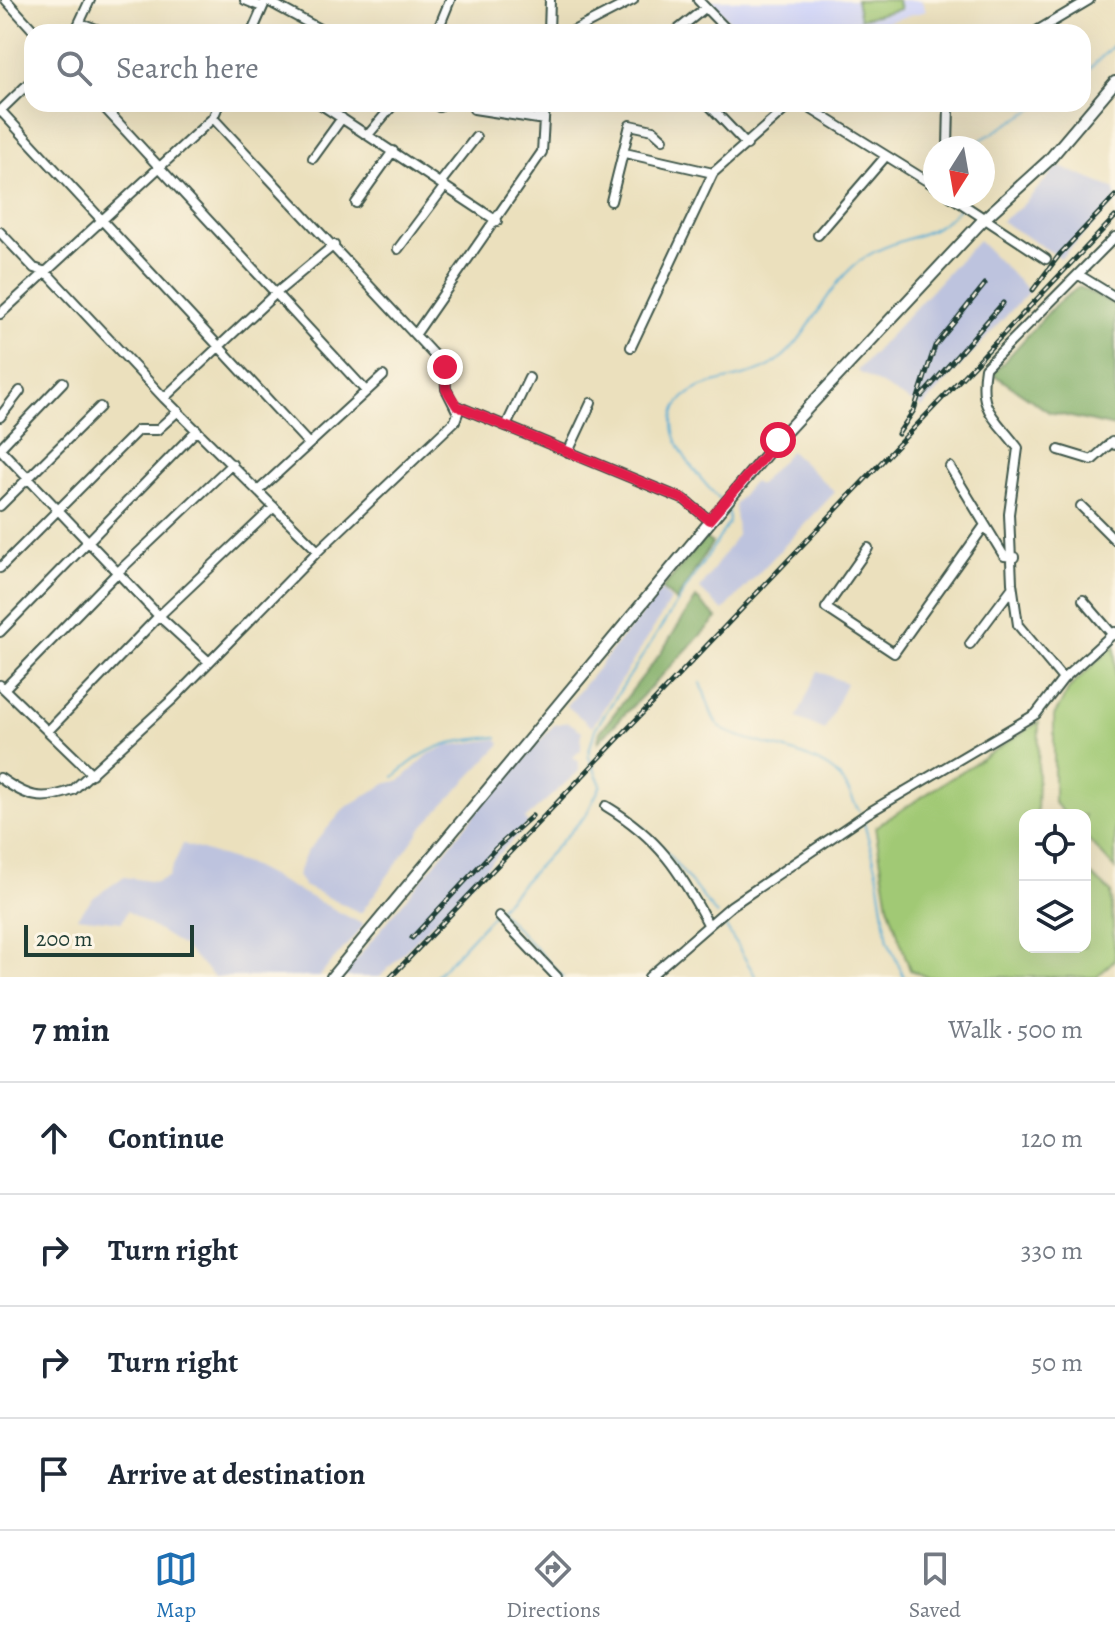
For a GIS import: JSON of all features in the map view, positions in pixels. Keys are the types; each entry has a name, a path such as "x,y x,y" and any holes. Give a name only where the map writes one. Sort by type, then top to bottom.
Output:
{"main road":[{"path":"1091,110 1115,82"},
{"path":"332,977 717,510 813,400 985,218 1048,161 1090,112"}],"street":[{"path":"6,0 28,24"},
{"path":"81,23 90,0"},
{"path":"245,0 265,2 309,24"},
{"path":"440,24 450,0"},
{"path":"549,24 550,0"},
{"path":"586,24 633,0"},
{"path":"698,0 721,24"},
{"path":"1048,24 1089,0"},
{"path":"255,24 265,2"},
{"path":"685,24 705,8"},
{"path":"24,88 0,110 309,444"},
{"path":"108,112 366,391"},
{"path":"0,314 213,118 216,112"},
{"path":"334,112 497,221"},
{"path":"368,135 387,112"},
{"path":"493,112 544,120"},
{"path":"415,335 542,152 544,112"},
{"path":"716,112 747,145"},
{"path":"631,347 713,173 782,112"},
{"path":"816,112 923,179"},
{"path":"950,112 950,136"},
{"path":"213,118 445,367 446,389 457,406 685,500 709,520"},
{"path":"313,158 342,118"},
{"path":"611,201 630,125 653,130 663,139"},
{"path":"398,249 476,137"},
{"path":"356,203 393,151"},
{"path":"625,153 713,173"},
{"path":"818,235 886,156"},
{"path":"969,208 1046,259"},
{"path":"0,232 34,268 46,272 164,398 318,551"},
{"path":"1063,679 1018,625 1012,588 1014,557 1009,514 1018,448 982,400 985,368 1115,237"},
{"path":"164,398 275,294 334,245"},
{"path":"1079,275 1115,297"},
{"path":"258,491 383,376"},
{"path":"506,426 529,378"},
{"path":"63,382 0,448 117,573 209,662"},
{"path":"0,417 20,391"},
{"path":"568,452 591,403"},
{"path":"0,778 36,799 52,798 73,790 209,662 318,551 455,421 457,406"},
{"path":"0,506 100,407"},
{"path":"0,568 138,430 157,430 178,411"},
{"path":"0,632 197,430"},
{"path":"1059,450 1092,460 1112,442 1115,445"},
{"path":"92,774 2,687 232,464"},
{"path":"950,467 1004,556 1014,557"},
{"path":"1081,506 1115,540"},
{"path":"48,731 159,616 274,507"},
{"path":"868,548 826,608 894,653 985,525"},
{"path":"970,644 1012,588"},
{"path":"649,977 708,924 868,813 1036,714 1063,679 1114,634 1083,600"},
{"path":"606,806 659,844 685,881 708,924"},
{"path":"499,916 557,977"}],"shaded area":[{"path":"710,0 921,0 926,11 879,24 733,24"},
{"path":"1058,166 1115,189 1115,203 1061,258 1001,221 1021,207"},
{"path":"978,240 1029,291 922,408 857,371"},
{"path":"790,451 835,492 723,611 700,589 737,535 735,504 752,482 759,485"},
{"path":"661,590 671,600 592,727 567,706"},
{"path":"818,671 846,683 825,730 797,718"},
{"path":"568,722 582,731 581,750 573,757 579,762 579,771 525,819 528,824 380,977 342,977 490,796 554,725"},
{"path":"497,739 501,744 424,825 361,913 304,886 297,876 306,853 345,808 385,784 401,780 429,754 446,746"},
{"path":"183,844 249,865 364,925 319,977 214,977 183,946 127,911 122,922 77,917 94,897 124,877 156,882 168,877"}],"green space":[{"path":"856,0 897,0 900,9 860,19"},
{"path":"1079,287 1115,305 1115,427 1049,412 993,374 1055,305"},
{"path":"705,538 712,543 676,601 662,589"},
{"path":"696,598 717,618 598,742 600,732 660,654"},
{"path":"1115,645 1115,869 1091,843 1091,809 1060,809 1054,802 1054,716 1070,687"},
{"path":"1039,722 1037,809 1019,809 1019,953 1091,953 1091,874 1111,892 1115,959 1097,977 927,977 910,970 888,905 875,827"}],"waterway":[{"path":"1091,67 1115,44"},
{"path":"987,136 1028,112"},
{"path":"721,501 700,478 681,449 673,420 677,406 698,389 770,366 797,342 852,267 879,250 938,226 958,209"},
{"path":"435,977 586,815 601,785 588,755 595,729 723,532 729,521 728,508"},
{"path":"701,683 717,724 737,736 792,752 827,767 843,782 859,811"},
{"path":"394,777 418,757 441,746 497,737"},
{"path":"618,809 645,829"},
{"path":"864,823 877,871 888,941 904,977"},
{"path":"661,845 717,915"},
{"path":"498,909 563,977"},
{"path":"726,927 756,977"}],"railway":[{"path":"1033,290 1060,254 1115,196"},
{"path":"391,977 1115,217"},
{"path":"898,434 914,410 935,346 985,284"},
{"path":"922,396 1003,303"},
{"path":"412,938 496,848 532,816"}],"route":[{"path":"445,367 446,389 457,406 685,500 709,520 778,440"}]}
